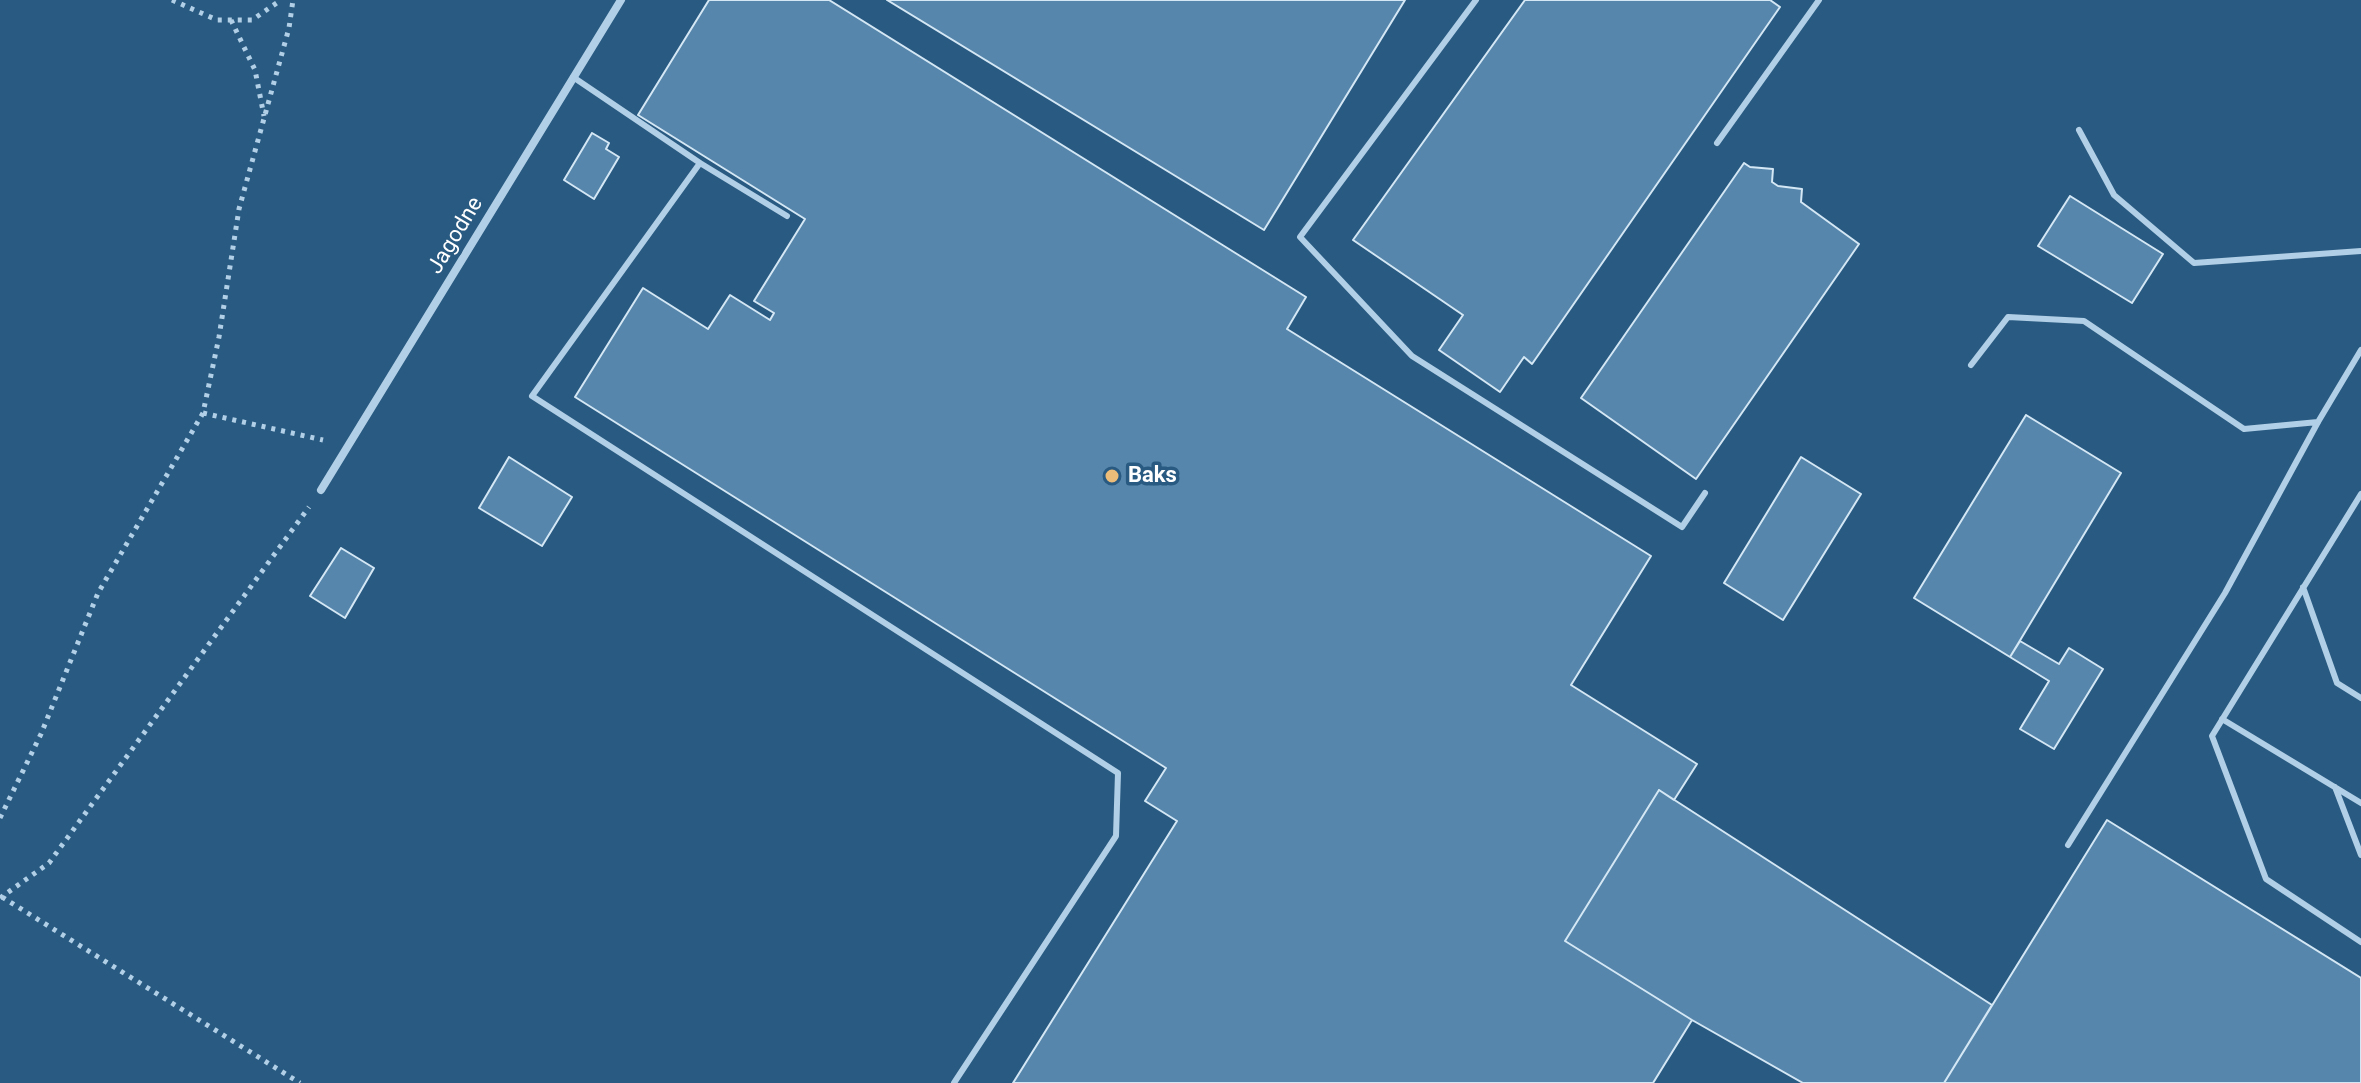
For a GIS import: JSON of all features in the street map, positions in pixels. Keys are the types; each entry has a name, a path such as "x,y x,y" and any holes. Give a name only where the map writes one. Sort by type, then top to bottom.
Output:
{"street":[{"name":"Jagodne","path":"321,490 621,0"}],"lane":[{"path":"1476,0 1300,237 1412,356 1668,519 1682,527 1705,493"},
{"path":"1717,143 1819,0"},
{"path":"573,77 700,163 787,216"},
{"path":"2079,130 2114,195 2194,263 2361,251"},
{"path":"700,163 532,396 1118,773 1116,836 954,1083"},
{"path":"1971,365 2008,317 2084,321 2244,429 2318,422"},
{"path":"2068,845 2225,593 2361,350"},
{"path":"2361,494 2212,736 2266,879 2361,942"},
{"path":"2303,587 2337,683 2361,698"},
{"path":"2222,719 2361,803"},
{"path":"2335,787 2361,855"}],"path":[{"path":"172,0 217,20 252,20 281,0"},
{"path":"0,818 41,734 98,593 203,413 219,337 239,209 289,28 293,0"},
{"path":"231,20 255,70 264,117"},
{"path":"203,413 348,446"},
{"path":"300,1083 1,898 49,863 321,490"}],"building":[{"name":"Baks","path":"709,0 829,0 1306,297 1287,329 1651,556 1571,685 1697,764 1674,800 1659,790 1565,941 1692,1020 1653,1083 1013,1083 1177,821 1145,801 1166,768 575,397 643,288 708,329 730,295 770,320 774,313 754,301 805,219 638,115"},
{"path":"887,0 1405,0 1264,230"},
{"path":"1525,0 1770,0 1780,7 1532,364 1524,357 1500,392 1439,350 1463,315 1353,240"},
{"path":"592,133 609,143 606,149 619,157 594,199 564,180"},
{"path":"1744,163 1750,167 1773,169 1772,182 1778,186 1802,189 1801,202 1859,244 1696,479 1581,398"},
{"path":"2070,196 2163,254 2132,303 2038,246"},
{"path":"2026,415 2121,473 2010,657 1914,598"},
{"path":"509,457 572,497 542,546 479,508"},
{"path":"1801,457 1861,494 1783,620 1724,583"},
{"path":"341,548 374,568 345,618 310,596"},
{"path":"2020,641 2059,664 2069,648 2103,669 2054,749 2020,729 2049,681 2010,657"},
{"path":"1659,790 1992,1005 1944,1083 1803,1083 1692,1020 1565,941"},
{"path":"2107,820 2361,978 2361,1083 1944,1083"}],"place":[{"name":"Baks","path":"1112,476"}]}
